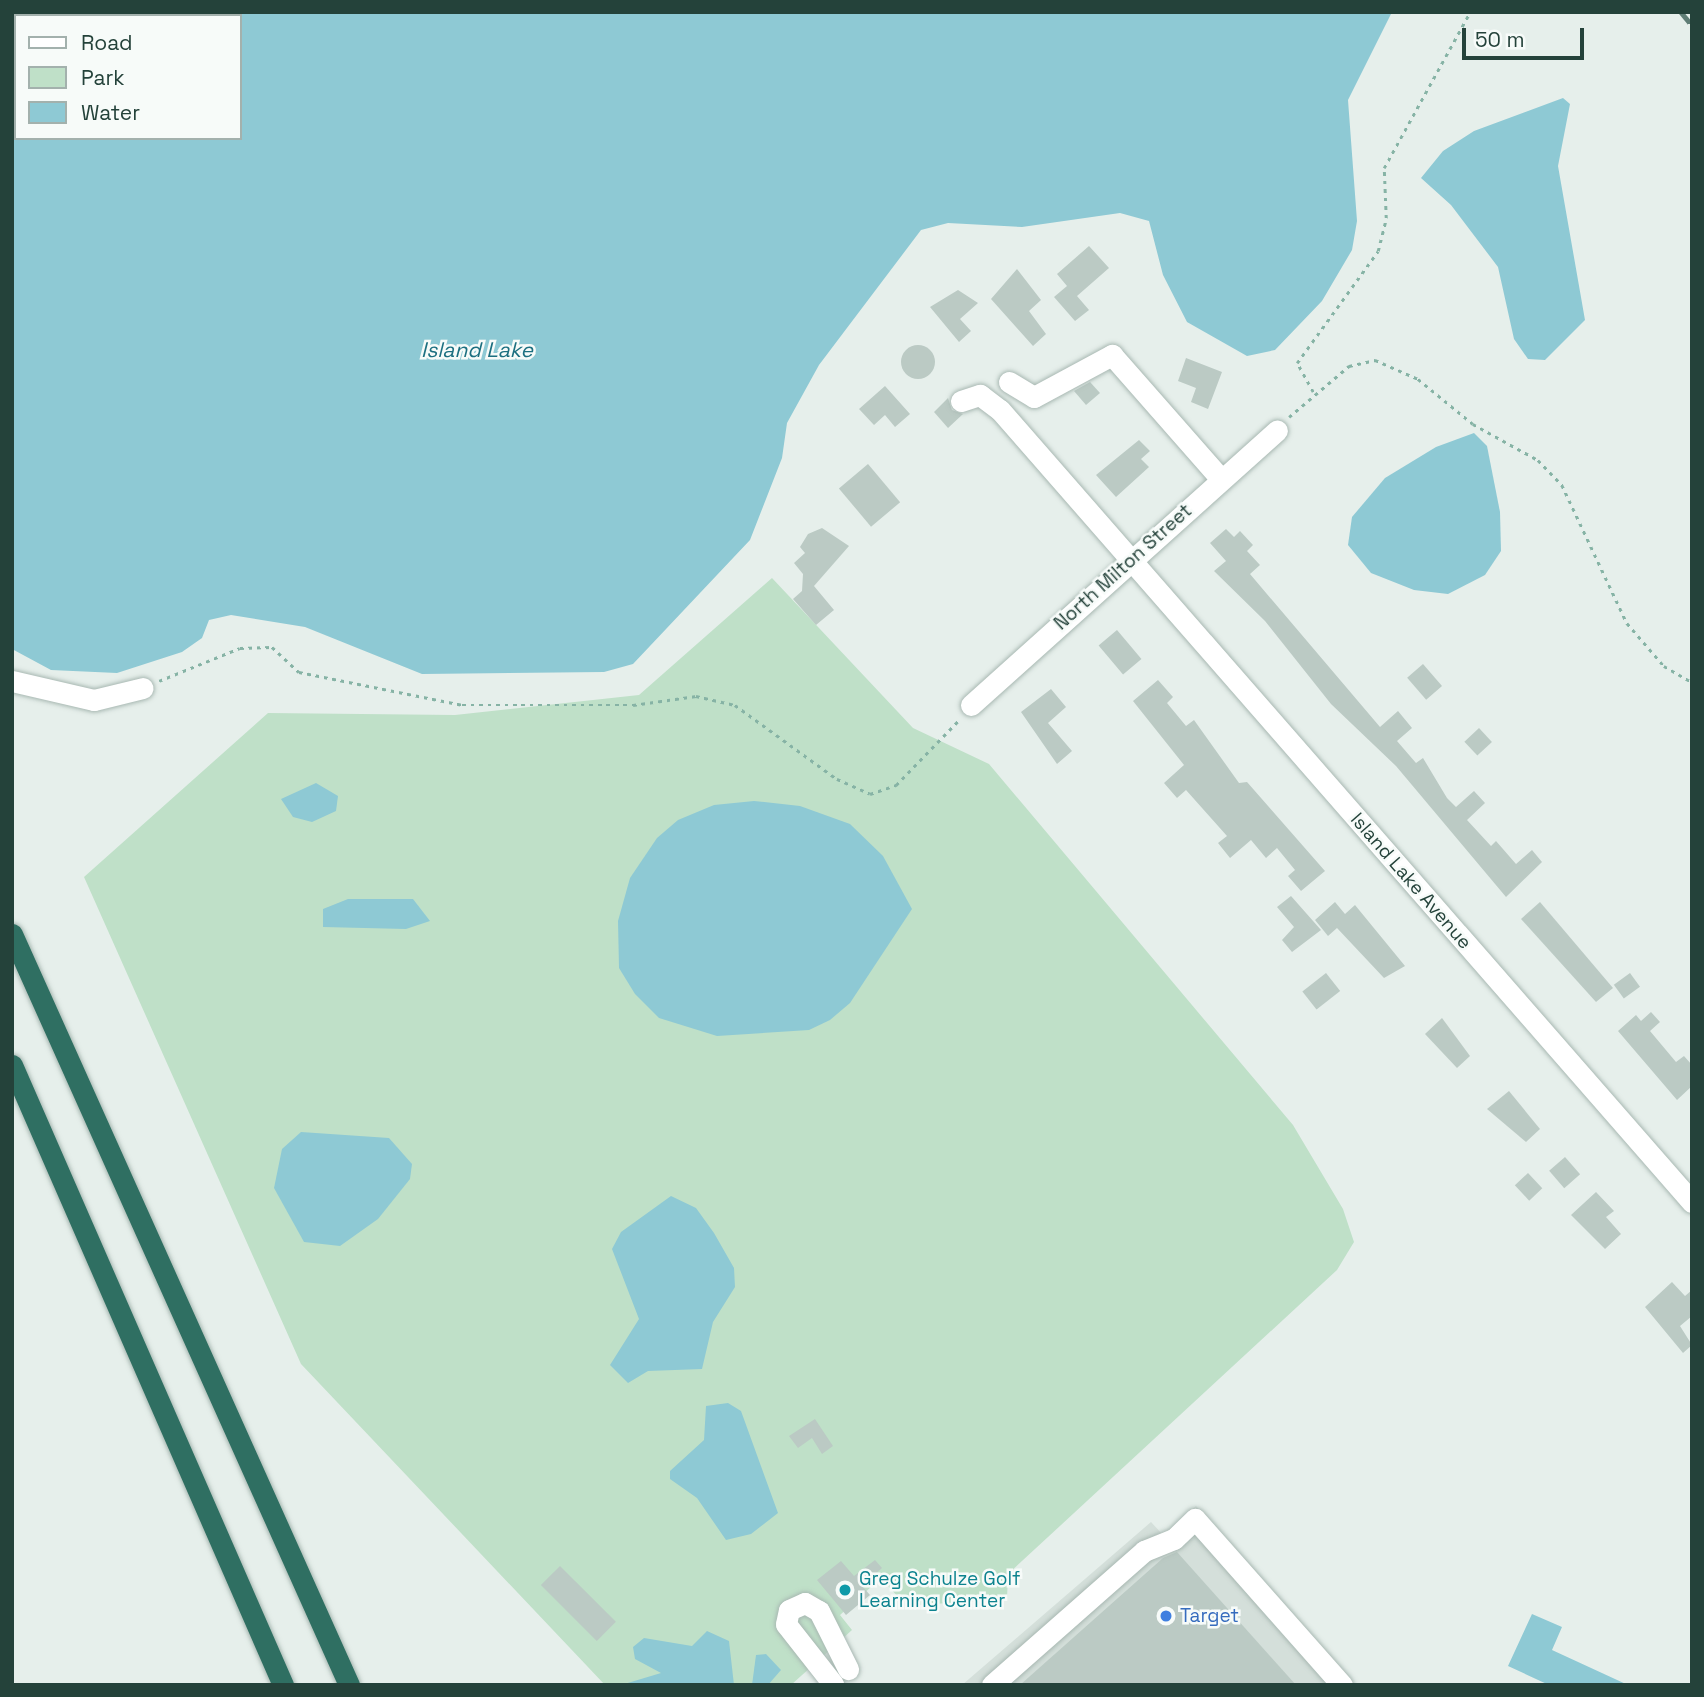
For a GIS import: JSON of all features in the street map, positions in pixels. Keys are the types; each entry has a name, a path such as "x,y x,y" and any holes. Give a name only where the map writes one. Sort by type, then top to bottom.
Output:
{"highway":[{"path":"12,934 349,1685"},
{"path":"12,1065 283,1685"}],"street":[{"path":"1009,382 1034,397 1112,355 1221,479"},
{"name":"Island Lake Avenue","path":"961,401 980,395 1000,410 1129,561 1692,1202"},
{"name":"North Milton Street","path":"971,705 1277,430"},
{"path":"12,681 94,700 143,688"},
{"path":"992,1685 1144,1551 1174,1539 1195,1519 1342,1685"}],"path":[{"path":"1313,392 1297,363 1378,251 1385,218 1382,181 1405,121 1470,12"},
{"path":"1277,430 1313,392 1349,366 1375,360 1418,379 1473,424 1538,460 1562,485 1627,623 1664,666 1692,682"},
{"path":"143,688 240,648 272,647 299,672 462,705 633,705 696,696 735,705 827,772 870,794 896,785 971,705"}],"shaded area":[{"path":"1196,1506 1353,1685 962,1685 1151,1522 1163,1535"}],"green space":[{"path":"12,12 137,12 14,14 12,85"},
{"path":"772,578 913,728 989,764 1293,1125 1343,1209 1354,1242 1337,1270 1008,1574 1007,1599 919,1605 898,1597 881,1578 840,1615 852,1630 791,1685 605,1685 301,1364 84,877 268,713 455,715 639,695"}],"water":[{"name":"Island Lake","path":"145,12 1392,12 1348,100 1357,221 1352,250 1322,301 1275,350 1247,356 1187,322 1163,275 1149,221 1120,213 1022,227 948,223 921,230 819,365 787,423 782,458 750,540 633,664 604,672 422,674 305,627 231,615 209,620 202,638 182,652 117,673 51,670 12,649 12,78 14,140 242,140 242,14"},
{"path":"1563,98 1570,104 1558,166 1585,320 1545,360 1528,359 1514,339 1498,267 1451,205 1421,178 1443,151 1474,131"},
{"path":"1474,433 1487,446 1500,512 1501,551 1485,575 1448,594 1414,590 1371,573 1348,545 1352,517 1385,478 1436,447"},
{"path":"316,783 338,796 336,811 312,822 293,817 281,799"},
{"path":"754,801 800,806 850,824 883,856 912,909 850,1003 830,1020 809,1030 717,1036 659,1018 635,994 619,968 618,921 630,878 657,838 678,820 714,805"},
{"path":"348,899 413,899 430,921 406,929 323,927 323,909"},
{"path":"301,1132 389,1138 412,1164 410,1179 378,1219 340,1246 304,1242 274,1188 282,1149"},
{"path":"671,1196 696,1208 714,1233 734,1268 735,1287 713,1322 702,1369 648,1371 628,1383 610,1365 639,1319 612,1249 621,1232"},
{"path":"728,1403 741,1411 778,1513 751,1534 726,1540 697,1498 670,1479 670,1471 704,1440 706,1406"},
{"path":"1532,1614 1562,1627 1552,1650 1628,1685 1549,1685 1508,1666"},
{"path":"707,1631 729,1641 734,1685 621,1685 661,1673 635,1659 633,1647 644,1638 692,1646"},
{"path":"766,1654 781,1670 768,1685 752,1685 756,1655"}],"building":[{"path":"1089,246 1109,268 1077,296 1089,310 1075,321 1054,297 1067,286 1057,274"},
{"path":"1017,269 1041,300 1029,311 1046,334 1033,346 991,299"},
{"path":"958,290 978,303 960,319 971,331 959,342 930,307"},
{"path":"918,345 930,350 935,362 930,374 918,379 906,374 901,362 906,350"},
{"path":"1186,358 1222,372 1208,409 1191,402 1196,388 1178,381"},
{"path":"1090,382 1100,393 1086,405 1074,391"},
{"path":"885,386 910,414 895,427 885,415 874,425 859,409"},
{"path":"948,398 952,410 963,414 948,428 934,412"},
{"path":"1139,440 1150,451 1141,459 1149,467 1116,497 1096,475"},
{"path":"868,464 900,502 871,527 839,488"},
{"path":"822,528 849,546 814,586 834,610 816,625 793,599 802,591 803,574 794,563 805,553 800,547 808,534"},
{"path":"1226,529 1234,537 1240,531 1253,545 1247,551 1260,565 1250,574 1380,727 1398,711 1412,728 1397,741 1416,763 1423,758 1447,798 1456,807 1474,791 1485,803 1467,820 1491,846 1496,841 1516,864 1532,850 1542,862 1506,897 1396,766 1331,704 1265,621 1214,571 1226,561 1210,543"},
{"path":"1117,630 1141,659 1123,675 1099,645"},
{"path":"1423,664 1442,686 1426,700 1407,678"},
{"path":"1158,680 1173,697 1167,703 1186,726 1194,720 1239,783 1247,782 1325,871 1301,891 1288,876 1295,870 1277,848 1266,858 1251,840 1230,858 1218,843 1227,836 1186,790 1177,798 1164,783 1184,765 1133,701"},
{"path":"1051,689 1066,707 1048,723 1072,751 1057,764 1021,712"},
{"path":"1479,728 1492,742 1477,756 1464,742"},
{"path":"1291,896 1321,930 1292,952 1282,940 1294,927 1277,907"},
{"path":"1335,902 1345,914 1355,905 1405,966 1384,978 1337,928 1328,936 1315,920"},
{"path":"1540,902 1613,988 1596,1002 1521,919"},
{"path":"1326,973 1340,991 1317,1010 1302,991"},
{"path":"1630,973 1640,987 1624,999 1614,985"},
{"path":"1651,1012 1660,1022 1650,1031 1676,1062 1684,1056 1692,1065 1692,1086 1677,1100 1618,1031 1636,1015 1641,1021"},
{"path":"1442,1018 1470,1056 1457,1068 1425,1034"},
{"path":"1509,1091 1540,1129 1526,1142 1487,1109"},
{"path":"1565,1157 1580,1174 1564,1188 1549,1171"},
{"path":"1528,1173 1542,1188 1529,1201 1515,1185"},
{"path":"1596,1192 1614,1211 1606,1217 1621,1234 1605,1249 1571,1215"},
{"path":"1672,1282 1685,1296 1692,1290 1692,1316 1680,1326 1692,1345 1683,1353 1645,1307"},
{"path":"815,1419 833,1446 822,1454 812,1438 798,1448 789,1436"},
{"name":"Target","path":"1177,1552 1296,1685 1020,1685 1163,1558"},
{"name":"Greg Schulze Golf Learning Center","path":"875,1560 882,1568 862,1586 870,1595 846,1615 817,1580 841,1561 854,1576"},
{"path":"560,1566 616,1622 597,1641 541,1585"}],"railway":[{"path":"1681,12 1692,25"}],"place":[{"name":"Greg Schulze Golf Learning Center","path":"845,1590"},
{"name":"Target","path":"1166,1616"}]}
